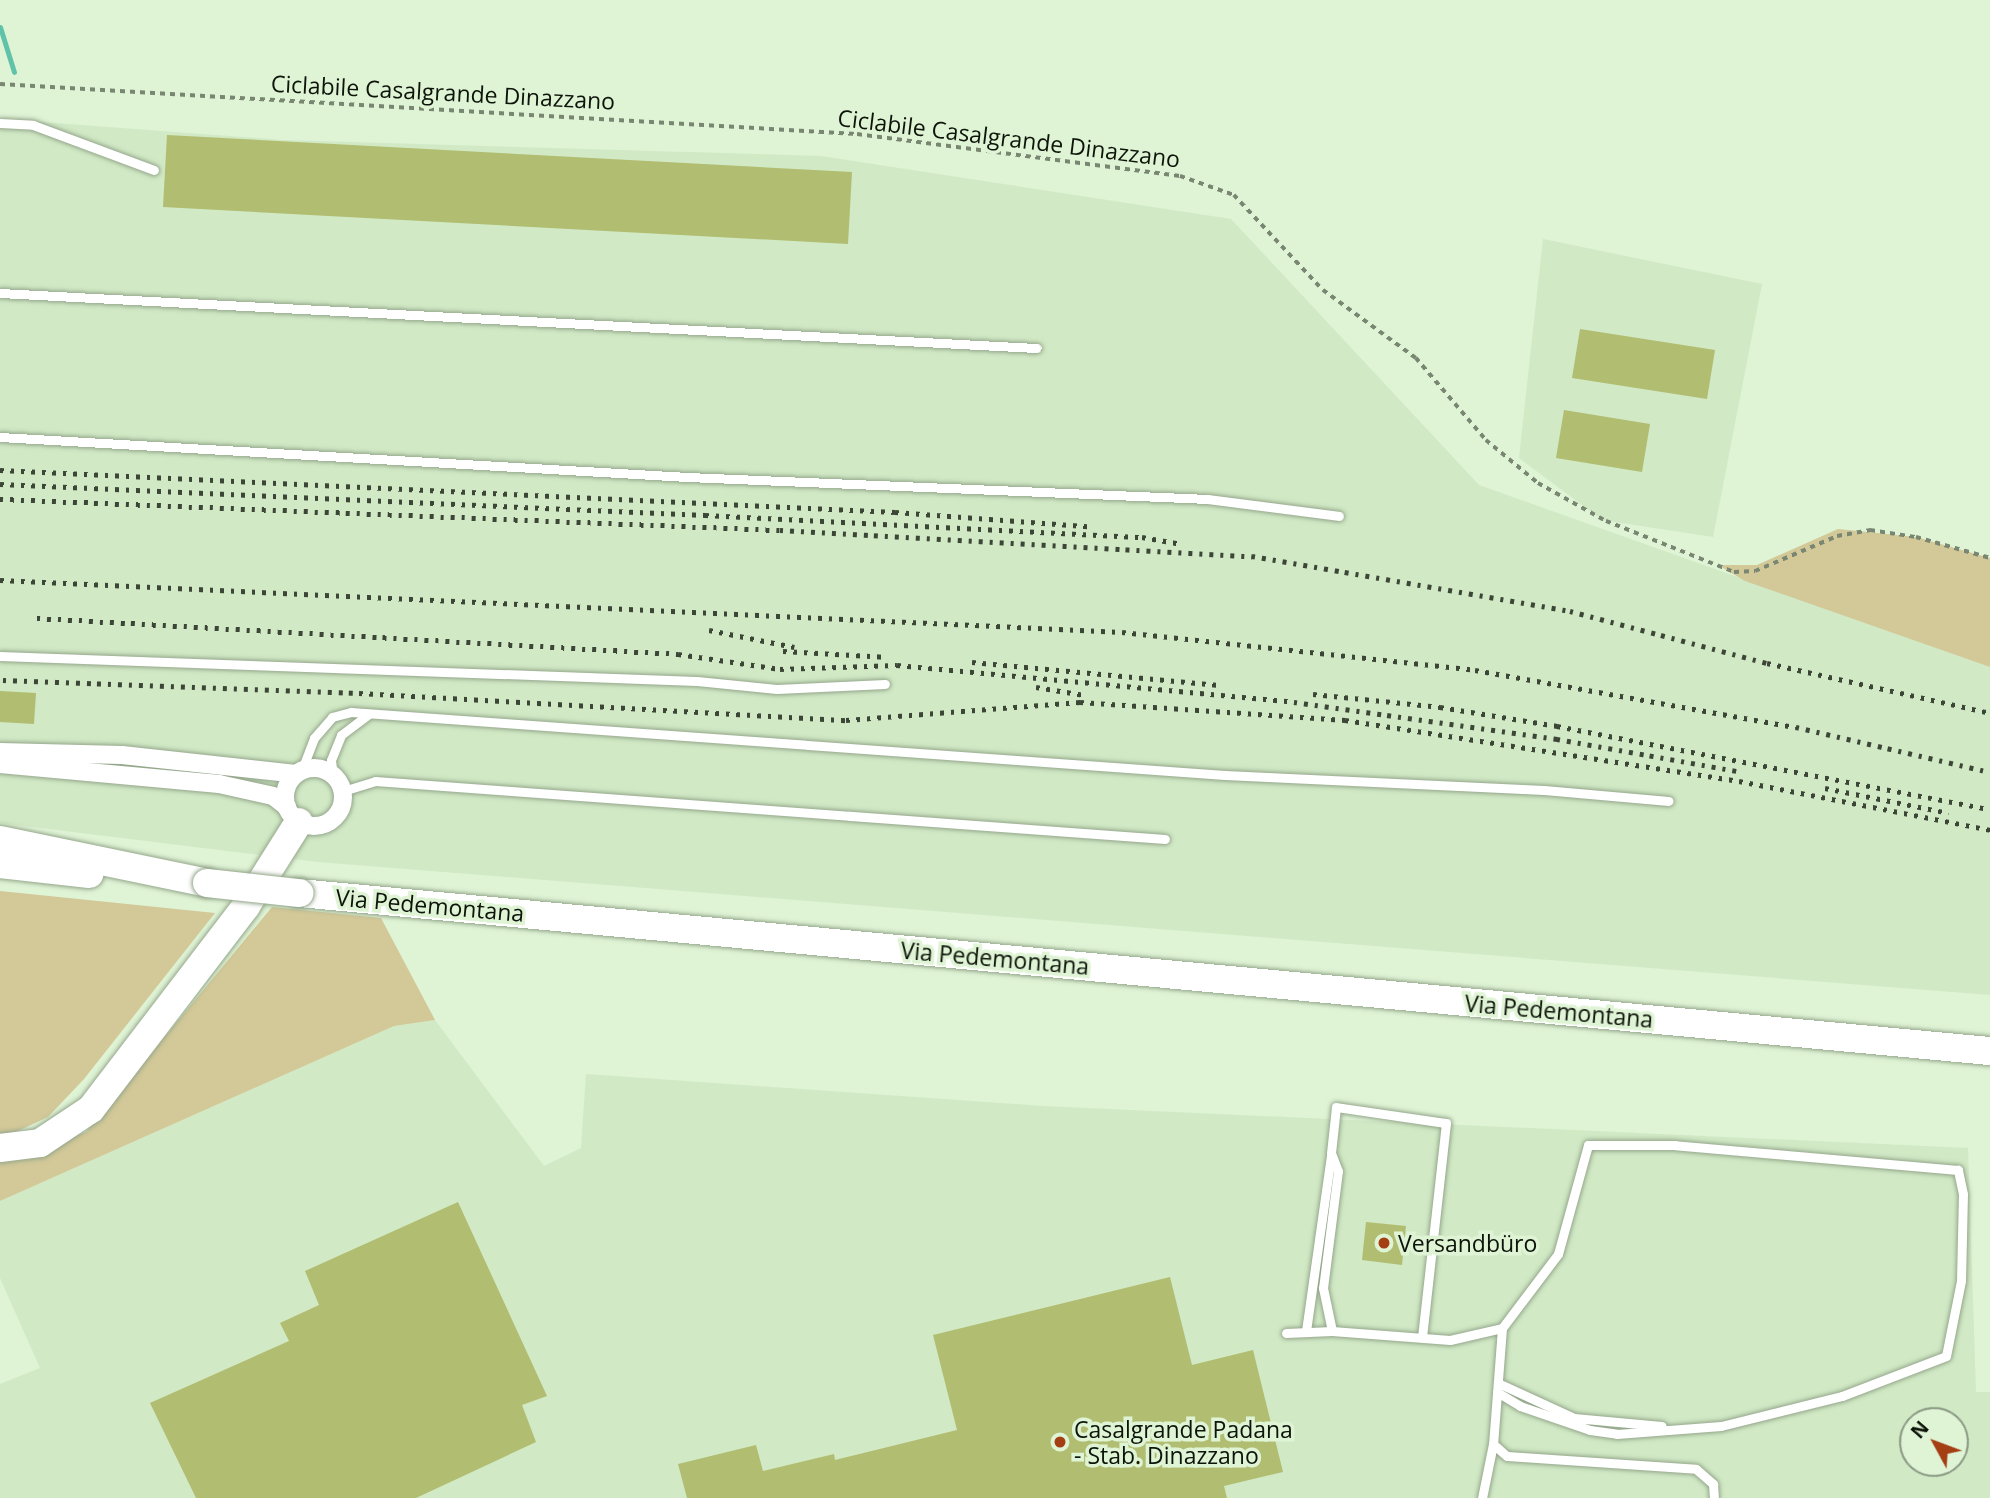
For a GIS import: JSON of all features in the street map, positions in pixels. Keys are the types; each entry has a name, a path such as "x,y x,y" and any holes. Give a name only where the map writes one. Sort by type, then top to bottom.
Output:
{"main road":[{"path":"0,1148 40,1143 91,1109 246,906 293,814"},
{"path":"0,840 207,883"},
{"name":"Via Pedemontana","path":"0,864 1990,1051"},
{"path":"0,882 164,880"}],"street":[{"path":"0,752 122,755 298,773 316,768 333,775 343,792 340,810 327,823 293,814 273,796 219,783 0,764"},
{"path":"293,814 287,787 298,773"}],"lane":[{"path":"0,123 33,125 154,170"},
{"path":"0,293 1037,348"},
{"path":"0,437 674,477 1208,499 1339,516"},
{"path":"0,656 697,681 777,689 885,684"},
{"path":"298,773 314,738 332,718 351,712 1212,774 1544,790 1669,801"},
{"path":"333,775 331,760 341,735 369,714"},
{"path":"343,792 375,781 1165,839"},
{"path":"1306,1331 1336,1107 1446,1123 1422,1337"},
{"path":"1482,1498 1493,1444 1497,1387 1502,1328 1558,1254 1588,1145 1675,1145 1958,1170 1963,1194 1961,1281 1946,1356 1842,1396 1721,1426 1685,1429 1574,1418 1497,1387"},
{"path":"1331,1153 1338,1171 1323,1288 1332,1331"},
{"path":"1286,1333 1332,1331 1450,1340 1502,1328"},
{"path":"1493,1444 1507,1456 1696,1469 1713,1484 1714,1498"}],"path":[{"name":"Ciclabile Casalgrande Dinazzano","path":"0,84 857,134 1180,176 1234,195 1323,290 1416,358 1486,440 1538,483 1606,521 1734,572 1755,570 1837,536 1870,530 1916,537 1990,558"}],"shaded area":[{"path":"0,119 283,140 821,156 1231,219 1479,485 1990,667 1990,995 318,862 0,823"},
{"path":"1543,239 1762,284 1713,537 1602,520 1519,458"},
{"path":"1838,529 1916,537 1990,558 1990,667 1745,581 1718,565 1757,565"},
{"path":"0,891 215,913 84,1079 48,1117 5,1137 0,1137"},
{"path":"272,907 381,918 435,1020 394,1026 0,1201 0,1156 17,1157 86,1132"},
{"path":"435,1020 544,1166 581,1148 586,1074 1043,1106 1968,1148 1976,1392 1990,1392 1990,1498 0,1498 0,1384 40,1368 0,1278 0,1201 394,1026"}],"building":[{"path":"167,135 852,172 848,244 163,207"},
{"path":"1580,329 1715,350 1707,399 1572,378"},
{"path":"1564,410 1650,424 1642,472 1556,458"},
{"path":"0,691 36,693 34,724 0,722"},
{"path":"458,1202 547,1396 522,1405 536,1442 416,1498 196,1498 150,1403 289,1341 280,1323 319,1305 305,1271"},
{"name":"Versandbüro","path":"1366,1222 1406,1226 1402,1265 1362,1260"},
{"path":"1170,1277 1192,1365 1253,1350 1283,1472 1224,1486 1227,1498 687,1498 678,1464 756,1445 763,1471 834,1454 835,1460 957,1430 933,1335"}],"waterway":[{"path":"0,27 14,72"}],"railway":[{"path":"0,470 895,512 1087,526"},
{"path":"0,484 705,515 1142,537 1177,543"},
{"path":"0,499 780,530 1252,556 1570,611 1767,663 1990,713"},
{"path":"0,580 1122,632 1475,670 1796,727 1990,772"},
{"path":"37,618 678,654 780,669 897,665 1294,702 1557,739 1743,772"},
{"path":"709,630 794,647"},
{"path":"783,651 888,657"},
{"path":"972,662 1219,685"},
{"path":"3,680 359,693 846,720 1080,702 1345,720 1739,781 1990,830"},
{"path":"1036,687 1084,695"},
{"path":"1313,694 1440,707 1557,726 1990,809"},
{"path":"1825,788 1949,813"}],"place":[{"name":"Versandbüro","path":"1384,1243"},
{"name":"Casalgrande Padana - Stab. Dinazzano","path":"1060,1442"}]}
